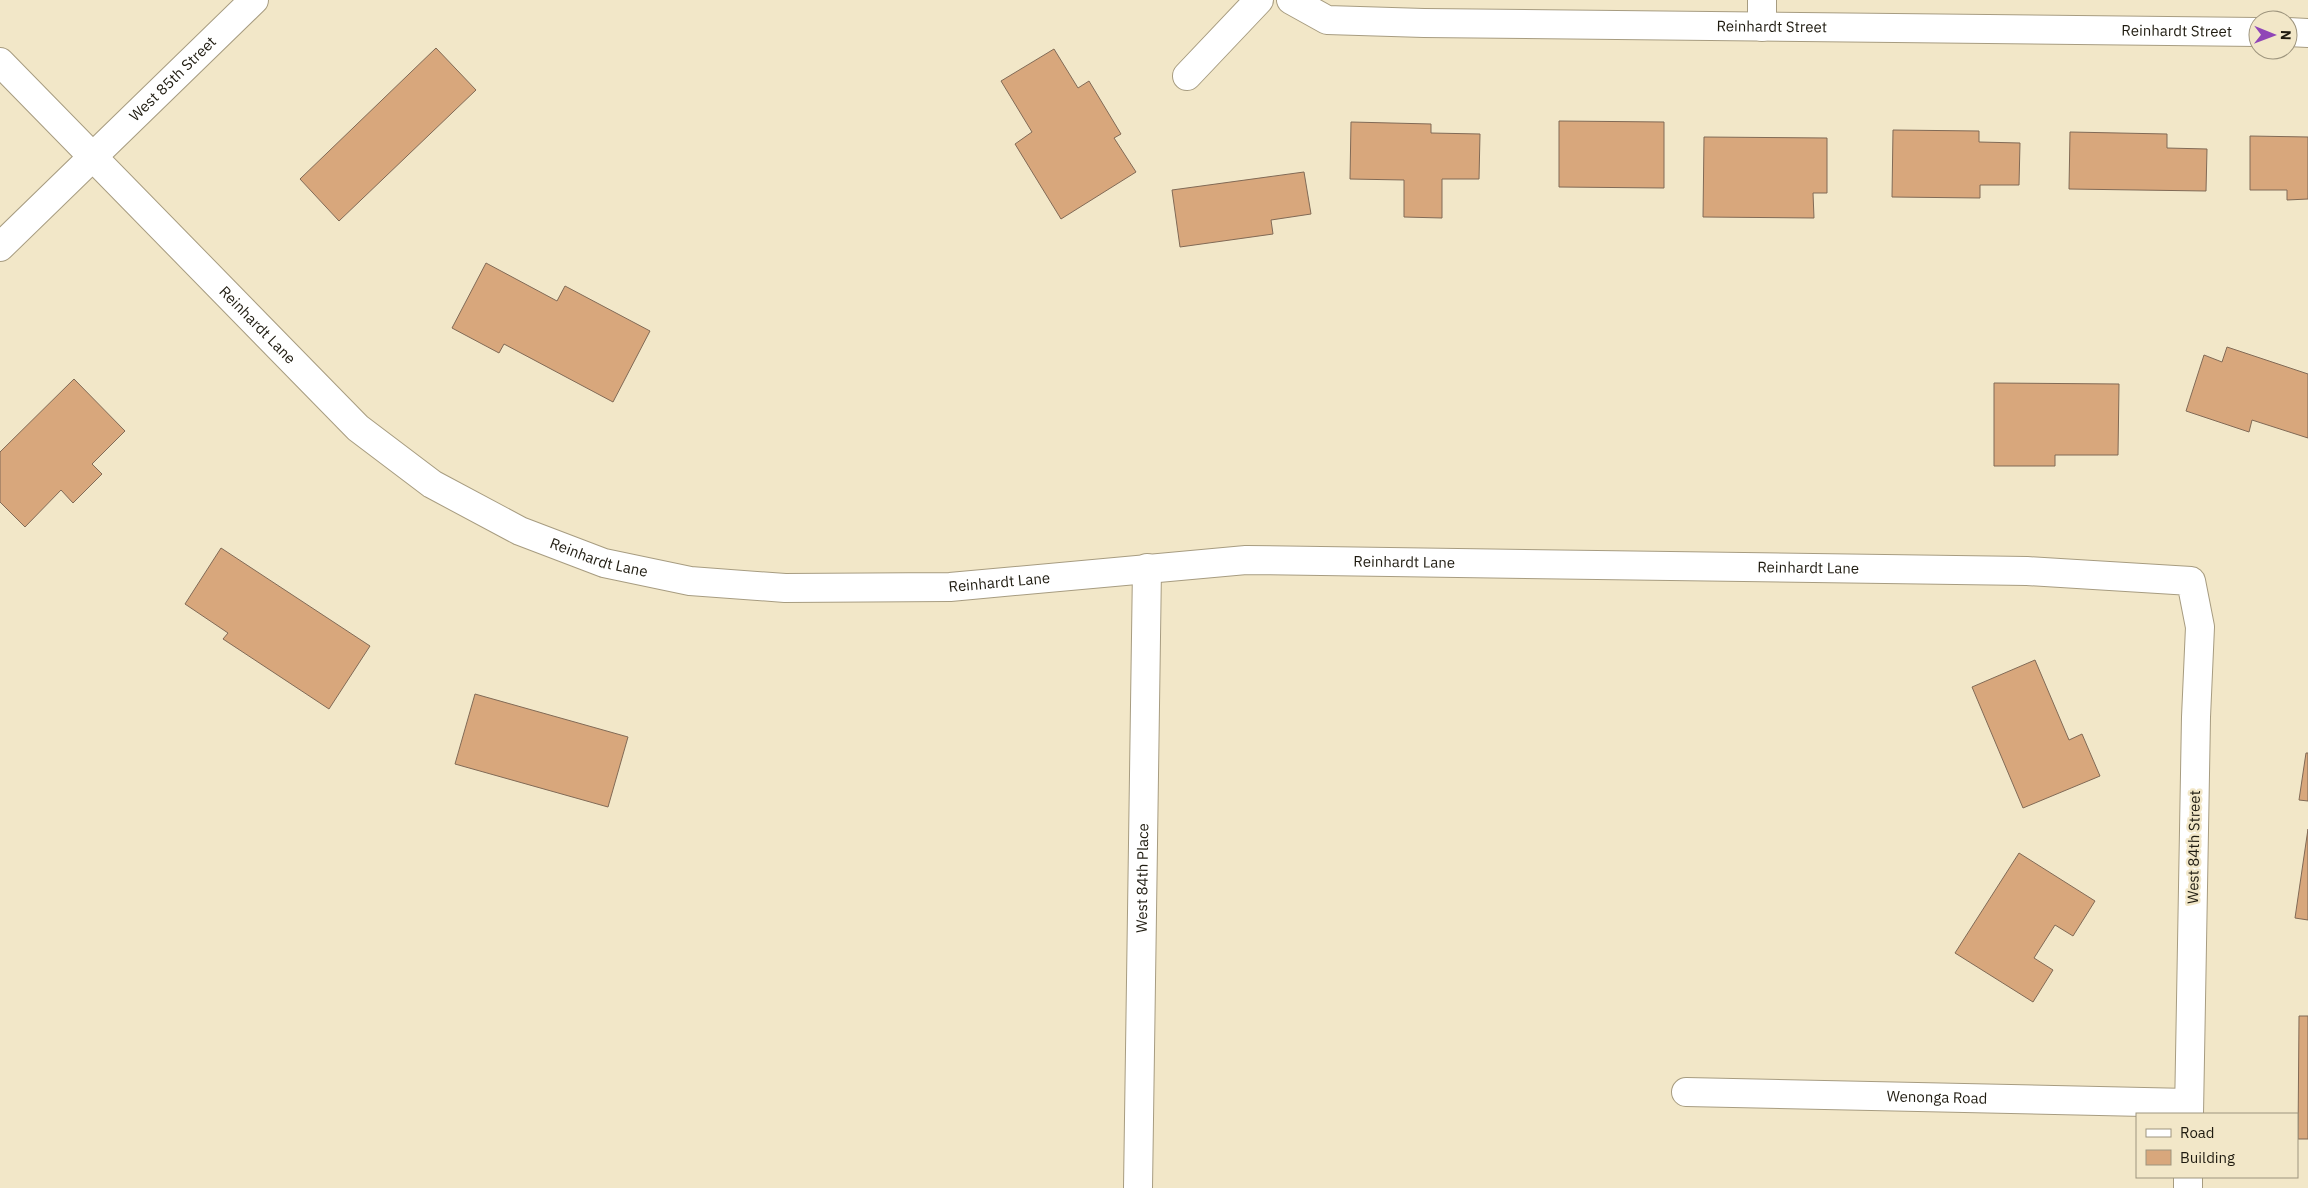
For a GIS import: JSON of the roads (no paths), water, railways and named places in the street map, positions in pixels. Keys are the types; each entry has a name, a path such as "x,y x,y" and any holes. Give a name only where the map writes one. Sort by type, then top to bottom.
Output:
{"street":[{"name":"West 85th Street","path":"0,248 254,0"},
{"path":"1187,76 1259,0"},
{"name":"Reinhardt Street","path":"1291,0 1327,20 2248,32"},
{"path":"1762,0 1762,27"},
{"name":"Reinhardt Lane","path":"0,62 358,428 432,484 520,532 604,563 690,581 785,588 950,587 1246,560 2027,571 2191,581"},
{"name":"West 84th Place","path":"1138,1188 1147,568"},
{"name":"West 84th Street","path":"2189,1109 2196,717 2200,627 2191,581"},
{"name":"Wenonga Road","path":"1686,1092 2189,1109"}]}
